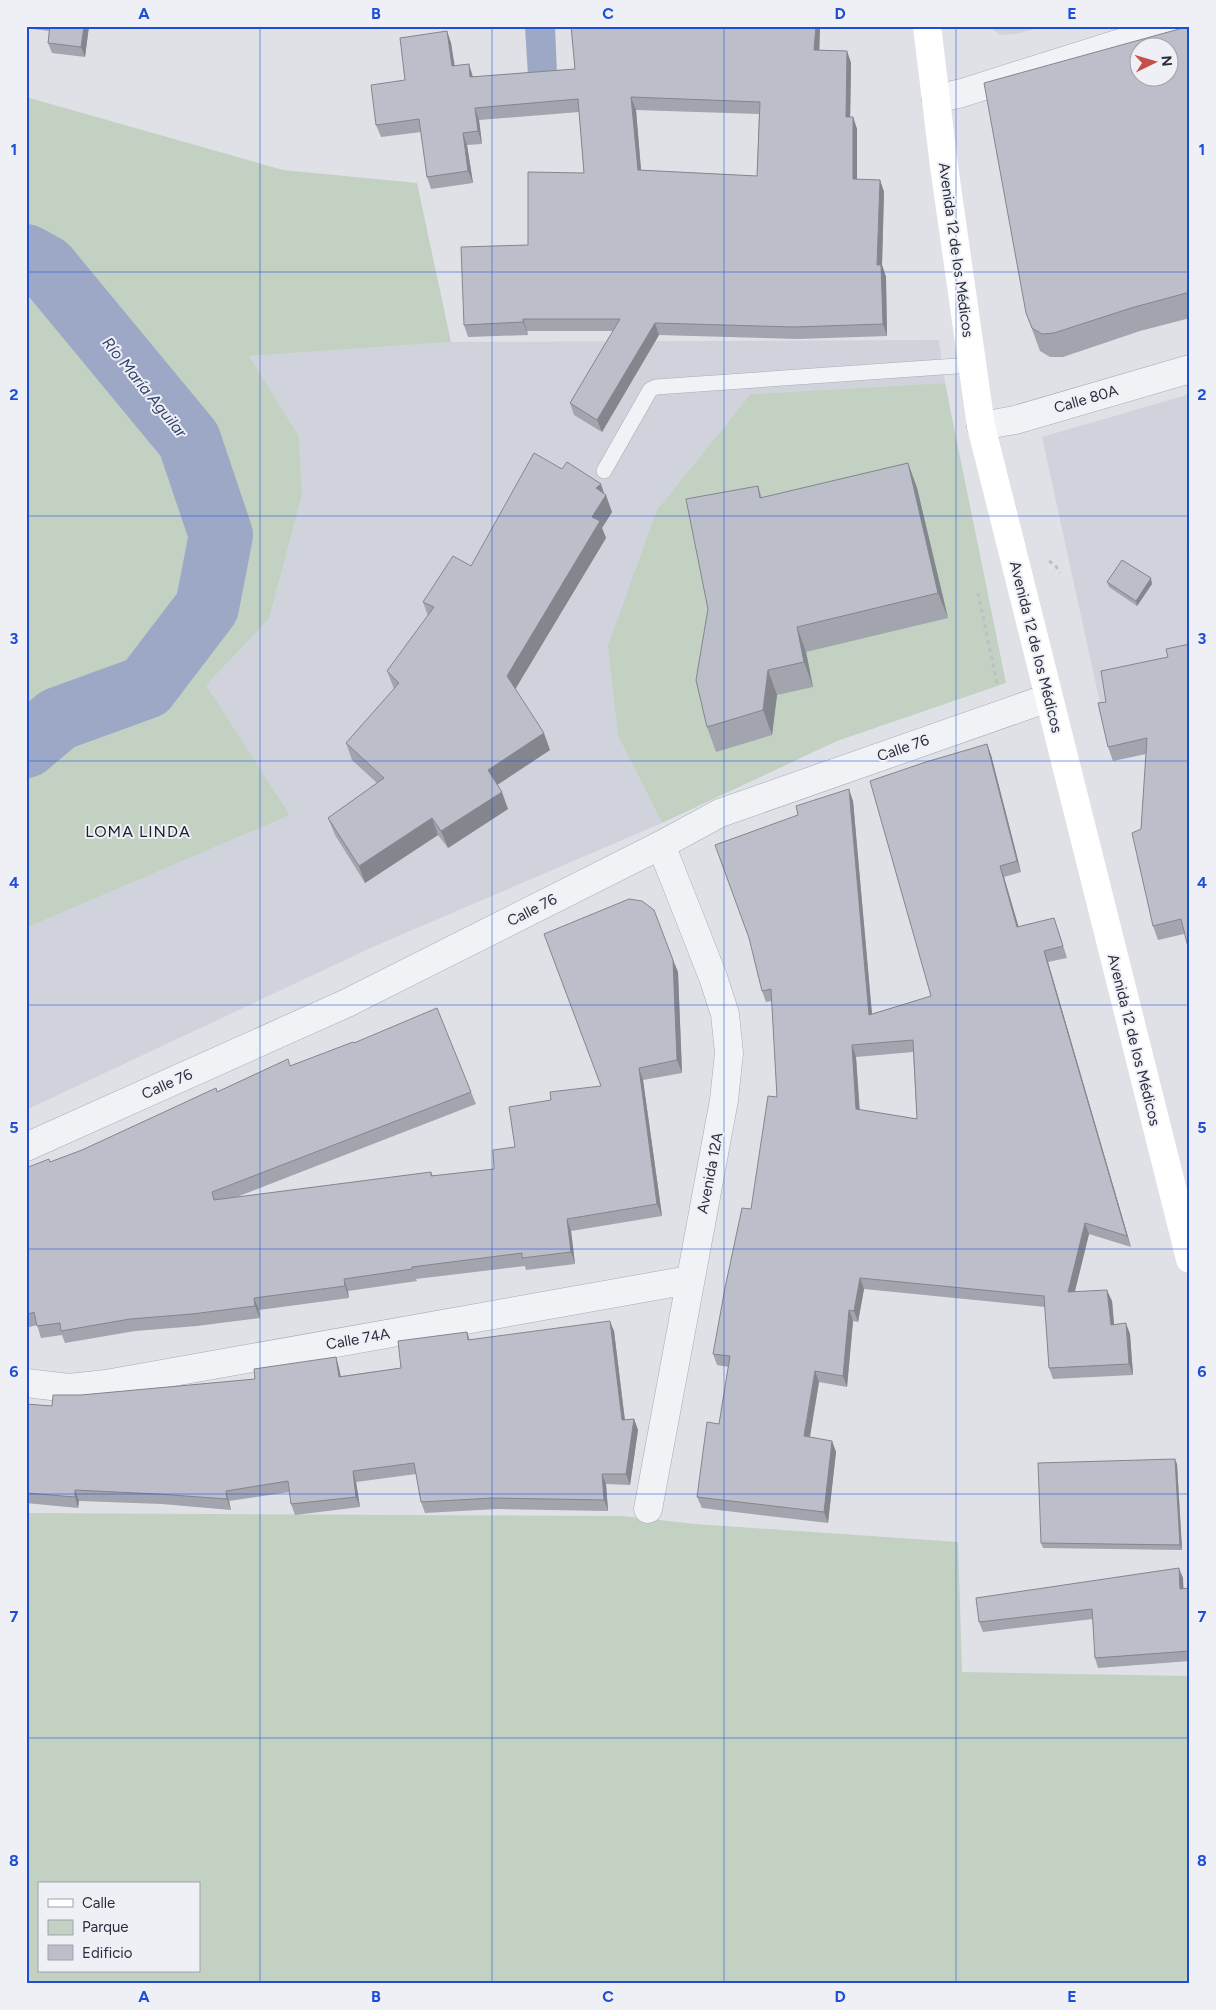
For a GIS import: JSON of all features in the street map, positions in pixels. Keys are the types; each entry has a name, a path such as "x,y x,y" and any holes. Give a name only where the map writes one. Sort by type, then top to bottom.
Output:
{"main road":[{"name":"Avenida 12 de los Médicos","path":"927,26 971,365 981,426 1190,1259"}],"street":[{"path":"936,99 962,93 1174,26"},
{"name":"Calle 80A","path":"981,426 1015,420 1190,369"},
{"name":"Calle 76","path":"26,1147 347,1003 661,846 720,813 1048,698"},
{"name":"Avenida 12A","path":"648,1509 689,1280 724,1100 729,1053 725,1014 661,846"},
{"name":"Calle 74A","path":"26,1383 68,1388 106,1384 689,1280"}],"lane":[{"path":"604,471 650,390 656,387 971,365"}],"path":[{"path":"1045,559 1055,565 1060,574"},
{"path":"978,593 1003,713"}],"shaded area":[{"path":"989,26 1044,26 1016,34 1000,35"},
{"path":"939,340 945,383 751,394 618,736 662,823 375,946 26,1110 26,928 290,815 205,684 269,619 302,495 299,436 249,356 451,342"},
{"path":"1190,394 1190,699 1103,717 1042,437"}],"green space":[{"path":"26,97 283,170 417,183 451,342 249,356 299,436 302,495 269,619 206,685 290,815 26,928"},
{"path":"945,383 1006,683 837,741 662,823 618,736 608,646 657,510 751,394"},
{"path":"26,1513 623,1516 695,1524 958,1542 962,1672 1190,1676 1190,1984 26,1984"}],"water":[{"path":"555,26 557,74 528,75 525,27"}],"building":[{"path":"50,26 84,26 81,47 48,43"},
{"path":"571,26 816,26 814,50 847,51 846,117 853,117 853,179 880,180 877,265 881,265 883,324 794,327 655,323 597,420 570,403 620,319 523,319 523,322 464,325 461,247 528,245 528,172 584,173 578,99 475,108 478,131 463,133 468,171 427,177 419,119 376,125 371,85 405,80 400,38 447,31 452,66 469,64 470,77 575,69","holes":["631,97 760,102 757,176 638,170"]},
{"path":"1190,26 1190,292 1131,308 1054,333 1042,334 1032,328 1026,313 984,83 1128,43 1128,88 1178,88 1178,38 1147,38"},
{"path":"534,453 562,469 567,462 601,484 596,488 606,495 592,517 600,521 507,676 544,733 488,770 502,792 441,831 432,818 359,866 328,818 384,778 346,743 399,683 387,671 434,607 423,602 453,556 471,566"},
{"path":"908,463 938,593 797,627 804,662 768,670 763,710 707,727 696,680 708,609 686,499 758,486 760,498"},
{"path":"1122,560 1151,578 1136,601 1107,582"},
{"path":"1190,644 1190,955 1181,919 1153,926 1132,833 1141,829 1147,738 1108,747 1098,703 1106,702 1101,671 1168,657 1166,649"},
{"path":"987,744 1017,861 1000,866 1017,927 1054,918 1063,946 1044,951 1127,1236 1085,1223 1068,1292 1107,1290 1111,1325 1126,1323 1129,1364 1049,1368 1044,1296 860,1278 854,1311 849,1310 843,1376 815,1371 804,1436 832,1441 824,1512 697,1497 707,1422 719,1424 730,1356 713,1354 725,1288 742,1208 751,1209 768,1096 777,1097 771,989 762,991 749,938 715,845 798,815 796,806 849,789 869,1015 931,996 870,781","holes":["913,1040 917,1119 856,1109 852,1045"]},
{"path":"629,899 642,901 654,910 673,960 677,1060 639,1068 657,1204 567,1219 571,1252 522,1258 522,1253 412,1267 412,1269 344,1279 345,1286 254,1298 255,1306 130,1319 61,1331 60,1323 37,1326 34,1312 26,1315 26,1168 49,1159 50,1162 82,1150 216,1088 217,1092 288,1059 290,1066 354,1043 437,1008 471,1092 212,1192 214,1200 431,1172 431,1176 494,1169 493,1150 515,1147 509,1107 551,1100 550,1092 601,1086 544,934"},
{"path":"610,1321 622,1420 634,1419 626,1474 602,1474 604,1500 493,1498 421,1502 414,1463 353,1471 356,1497 291,1504 288,1481 226,1491 227,1499 75,1490 75,1497 26,1493 26,1404 52,1406 53,1395 81,1395 255,1379 254,1369 336,1357 339,1377 401,1368 398,1341 467,1332 468,1340"},
{"path":"1175,1459 1180,1545 1041,1543 1038,1463"},
{"path":"1179,1568 1180,1589 1189,1588 1190,1651 1095,1658 1092,1609 979,1622 976,1598"}],"waterway":[{"name":"Río María Aguilar","path":"26,256 46,267 189,440 221,535 207,607 146,687 58,719 26,746"}],"district":[{"name":"LOMA LINDA","path":"138,831"}]}
